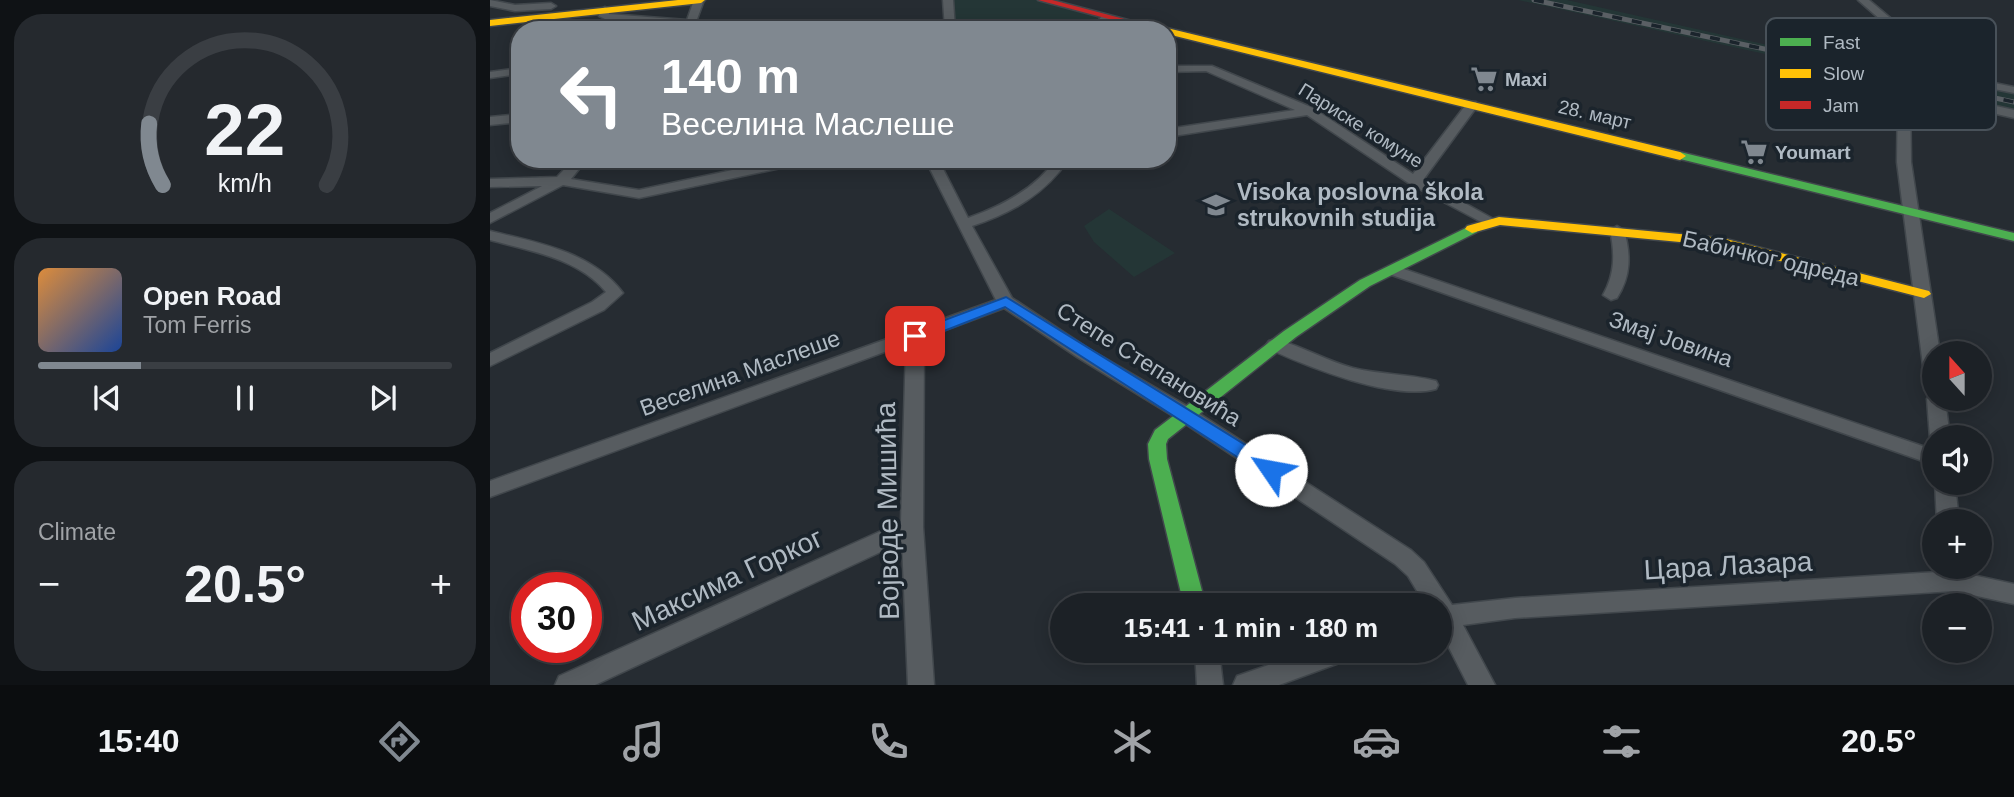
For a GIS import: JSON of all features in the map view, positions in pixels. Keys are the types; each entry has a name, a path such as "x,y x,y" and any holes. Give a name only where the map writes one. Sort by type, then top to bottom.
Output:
{"main road":[{"path":"490,23 550,8 606,10 699,0"},
{"name":"28. март","path":"1042,0 1096,21"},
{"name":"28. март","path":"1176,33 2014,237"},
{"path":"1192,593 1158,459 1157,444 1161,435 1327,307 1392,270 1490,221"},
{"name":"Бабичког одреда","path":"1490,221 1617,230 1722,242 1924,295"}],"street":[{"path":"692,21 699,0"},
{"path":"948,0 949,21"},
{"path":"1863,0 1884,18"},
{"path":"490,3 515,8 550,8"},
{"path":"606,10 604,16 607,17 663,21"},
{"name":"Париске комуне","path":"1176,69 1208,68 1309,111 1415,181 1490,221"},
{"path":"490,75 511,72"},
{"path":"1996,86 2014,90"},
{"path":"1415,181 1472,106"},
{"path":"1996,110 2014,114"},
{"path":"1176,132 1309,111"},
{"path":"490,121 511,119"},
{"path":"1904,130 1904,162 1929,341"},
{"path":"490,219 561,181 573,168"},
{"path":"490,183 561,181 639,194 762,168"},
{"name":"Степе Степановића","path":"936,168 1006,302 1083,353 1185,414 1403,557 1416,569 1431,593"},
{"path":"964,224 996,213 1018,201 1056,168"},
{"path":"1611,295 1619,283 1621,270 1622,248 1617,230"},
{"path":"490,235 585,266 602,277 615,293 598,306 490,360"},
{"name":"Змај Јовина","path":"1392,270 1922,454"},
{"name":"Веселина Маслеше","path":"490,489 1006,302"},
{"name":"Војводе Мишића","path":"915,336 912,527 921,685"},
{"path":"1275,345 1345,371 1392,383 1429,385"},
{"name":"Максима Горког","path":"568,685 912,527"},
{"name":"Цара Лазара","path":"1452,605 1515,608 1922,576"},
{"name":"Цара Лазара","path":"1969,579 2014,594"},
{"name":"Степе Степановића","path":"1452,630 1482,685"},
{"path":"1208,663 1210,685"},
{"path":"1246,685 1307,663"}],"shaded area":[{"path":"948,0 1042,0 1106,16 1103,21 949,21"},
{"path":"1518,0 1567,0 1766,44 1766,54"},
{"path":"1996,86 2014,90 2014,114 1996,110"},
{"path":"1109,209 1175,253 1134,277 1094,242 1084,226"}],"railway":[{"path":"1534,0 1766,49"},
{"path":"1996,98 2014,102"}],"traffic: fast":[{"path":"1680,156 2014,237"},
{"path":"1192,593 1158,459 1157,444 1161,435 1290,334 1365,283 1472,229"}],"traffic: slow":[{"path":"490,23 701,0"},
{"path":"1176,33 1680,156"},
{"path":"1472,229 1499,221 1722,242 1924,294"}],"traffic: jam":[{"path":"1042,0 1126,21"}],"place":[{"name":"Maxi","path":"1484,79"},
{"name":"Youmart","path":"1754,152"},
{"name":"Visoka poslovna škola strukovnih studija","path":"1216,205"}],"route":[{"path":"915,336 1006,302 1271,470"}]}
